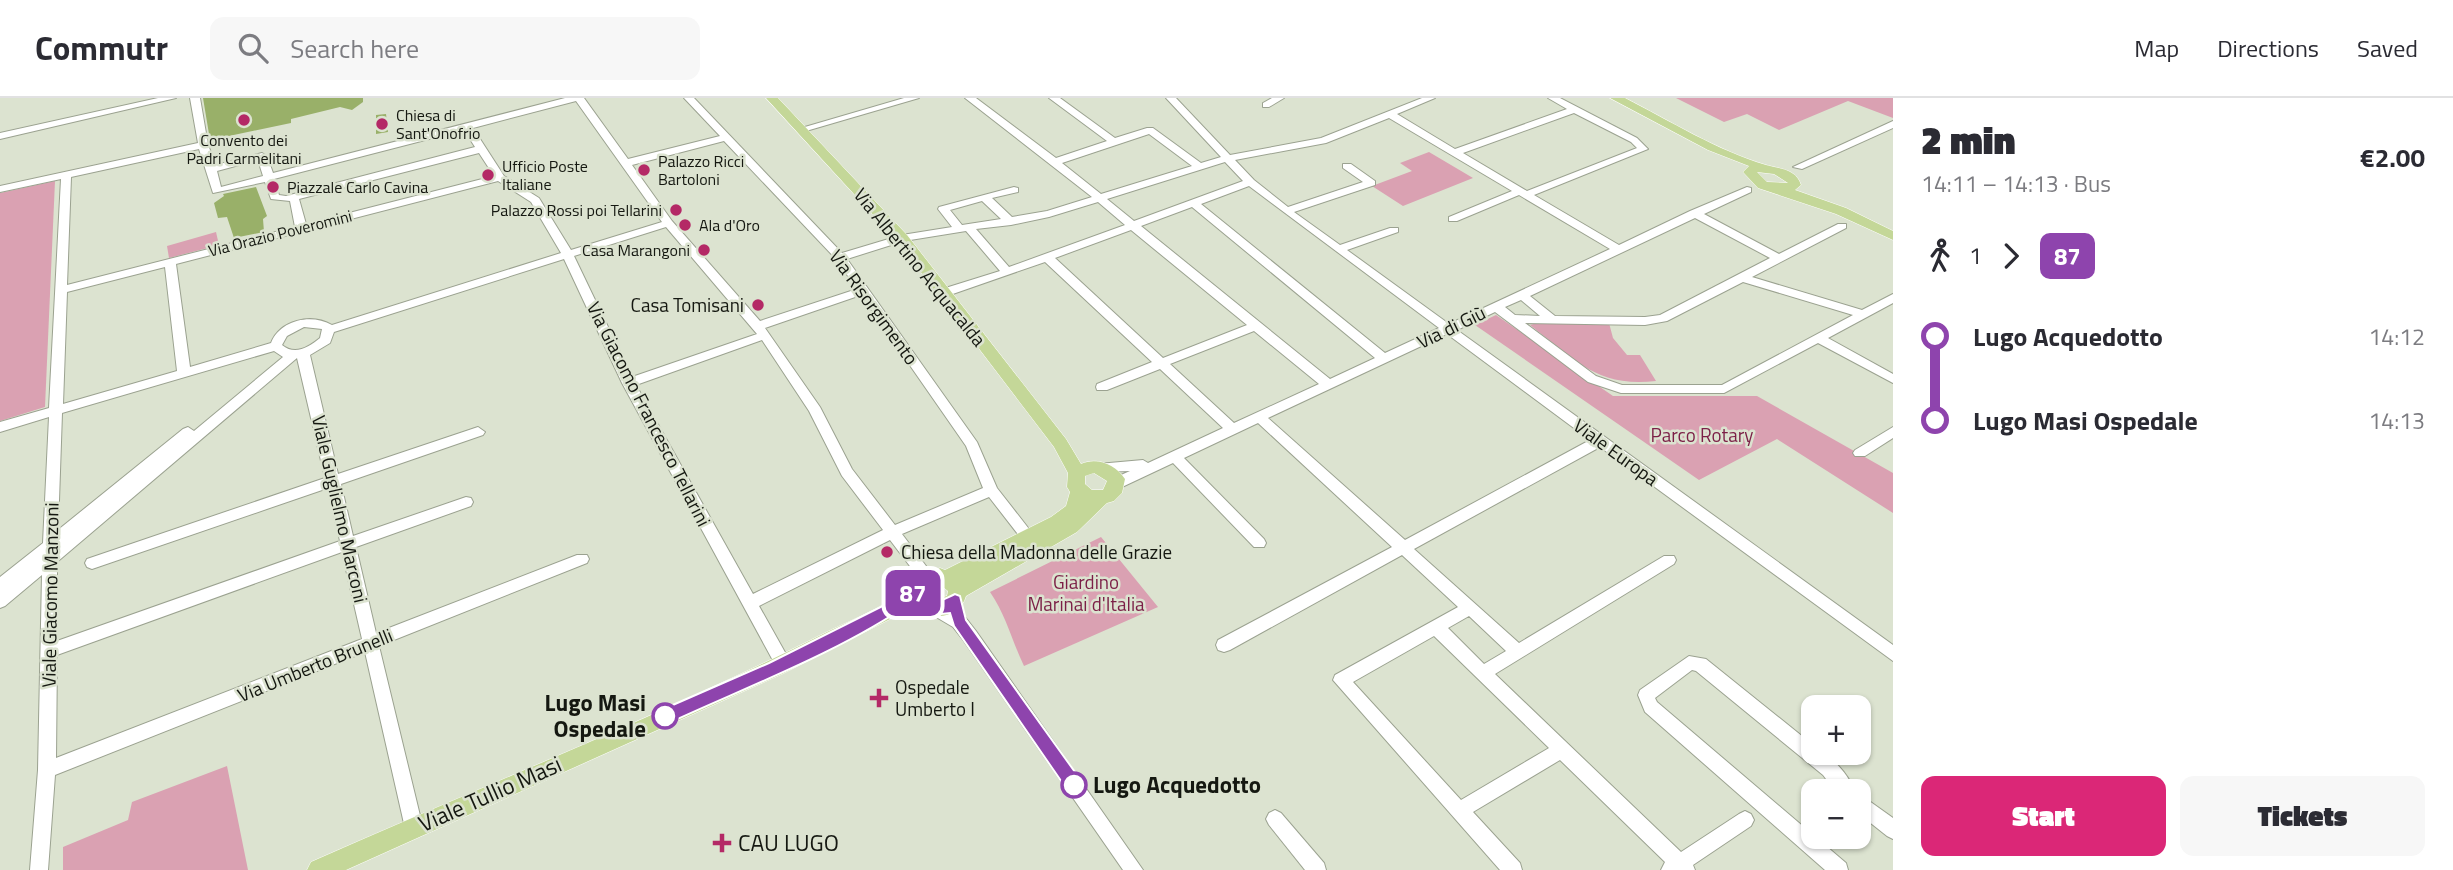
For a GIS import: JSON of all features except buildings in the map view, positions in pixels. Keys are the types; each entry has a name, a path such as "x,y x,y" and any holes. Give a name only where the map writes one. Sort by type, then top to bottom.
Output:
{"main road":[{"name":"Via Albertino Acquacalda","path":"772,98 902,238 1060,443 1091,469"},
{"path":"1616,98 1712,147 1766,186 1841,211 1893,236"},
{"path":"1753,177 1777,170 1794,175 1841,211"},
{"path":"1781,189 1792,188 1794,175"},
{"path":"1101,498 1079,492 1074,482 1091,469 1113,474 1117,483"},
{"name":"Viale Tullio Masi","path":"318,870 783,663 889,610 938,594 1071,527 1101,498 1113,493 1117,483"},
{"name":"Viale Tullio Masi","path":"938,594 1073,510 1079,492"}],"street":[{"path":"114,111 115,98"},
{"path":"0,136 171,98"},
{"path":"195,98 203,145 217,191 578,98 668,223 762,331 816,410 847,472 894,531 1134,870"},
{"name":"Via Risorgimento","path":"689,98 840,257 972,445 991,490 1029,538"},
{"path":"803,129 914,98"},
{"path":"970,98 1133,224 1329,385"},
{"path":"1054,98 1114,142"},
{"name":"Viale Europa","path":"1171,98 1250,182 1286,211 1893,654"},
{"path":"1266,105 1279,98"},
{"path":"840,257 902,238 1011,222 1100,198 1227,158 1310,144 1390,114 1414,100 1430,98"},
{"path":"1453,219 1643,149 1634,139 1553,98"},
{"path":"1452,153 1575,109"},
{"path":"1390,114 1617,249"},
{"path":"1794,175 1893,124"},
{"path":"468,128 500,178"},
{"path":"1055,162 1150,130 1199,166"},
{"path":"626,163 727,137"},
{"path":"0,189 203,145"},
{"path":"212,169 262,156 277,199 293,198 481,149"},
{"path":"1286,211 1371,183 1347,166"},
{"name":"Viale Giacomo Manzoni","path":"39,870 47,770 50,553 66,175"},
{"name":"Via di Giù","path":"1117,483 1694,213 1753,177"},
{"name":"Via Orazio Poveromini","path":"61,290 500,178"},
{"name":"Via Giacomo Francesco Tellarini","path":"500,178 535,201 568,255 628,383 783,663"},
{"path":"943,293 1250,182"},
{"path":"1007,272 943,209 1014,190"},
{"path":"984,197 1011,222"},
{"path":"293,198 301,228"},
{"path":"1194,203 1384,359"},
{"path":"1694,213 1778,258"},
{"path":"289,352 283,332 296,325 313,322 329,330 668,223"},
{"path":"1510,319 1550,317 1654,321 1842,226"},
{"path":"1338,250 1394,230"},
{"path":"1047,257 1232,429"},
{"path":"170,261 184,373"},
{"path":"1739,276 1863,314"},
{"path":"628,383 862,291"},
{"path":"1521,295 1550,317"},
{"path":"1495,306 1592,379 1621,389 1724,389 1893,298"},
{"path":"1102,387 1257,325"},
{"path":"0,427 184,373 289,352 326,340 329,330"},
{"path":"1820,339 1893,379"},
{"path":"0,602 50,553 289,352"},
{"name":"Viale Guglielmo Marconi","path":"289,352 333,481 414,828"},
{"path":"1259,417 1518,652"},
{"path":"92,563 478,432"},
{"path":"1860,453 1893,432"},
{"path":"1224,645 1600,441"},
{"path":"1174,456 1259,543"},
{"name":"Via di Giù","path":"1091,469 1121,469 1155,464"},
{"path":"750,603 894,531 991,490"},
{"path":"50,651 466,502"},
{"path":"0,586 50,553"},
{"name":"Via Umberto Brunelli","path":"47,770 582,559"},
{"path":"1483,673 1669,560"},
{"path":"1470,608 1341,680 1513,870"},
{"path":"1436,627 1678,868 1745,820"},
{"path":"1801,837 1651,707 1646,695 1689,663 1700,664 1829,769 1837,779"},
{"path":"1460,810 1561,750"},
{"path":"1871,812 1893,830"},
{"path":"1275,819 1317,870"},
{"path":"1815,849 1839,870"}],"green space":[{"path":"1676,98 1893,98 1893,118 1848,101 1779,130 1747,114 1724,122"},
{"path":"1429,152 1473,178 1403,206 1372,186 1412,171 1400,163"},
{"path":"55,181 45,407 0,421 0,193"},
{"path":"216,232 219,245 169,258 167,246"},
{"name":"Parco Rotary","path":"1496,315 1613,396 1757,396 1893,473 1893,513 1777,439 1699,480 1475,325"},
{"path":"1544,321 1609,323 1613,338 1627,355 1640,355 1656,381 1618,380 1587,368 1530,325"},
{"name":"Giardino Marinai d'Italia","path":"1101,537 1158,607 1024,666 1005,619 990,592"},
{"path":"227,766 248,870 63,870 63,847 128,820 132,802"}],"bus line":[{"name":"87","path":"665,716 775,668 889,610 917,591 922,604 931,608 947,607 955,601 959,622 1074,785"}],"place":[{"name":"Convento dei Padri Carmelitani","path":"244,120"},
{"name":"Chiesa di Sant'Onofrio","path":"382,124"},
{"name":"Palazzo Ricci Bartoloni","path":"644,170"},
{"name":"Ufficio Poste Italiane","path":"488,175"},
{"name":"Piazzale Carlo Cavina","path":"273,187"},
{"name":"Palazzo Rossi poi Tellarini","path":"676,210"},
{"name":"Ala d'Oro","path":"685,225"},
{"name":"Casa Marangoni","path":"704,250"},
{"name":"Casa Tomisani","path":"758,305"},
{"name":"Chiesa della Madonna delle Grazie","path":"887,552"},
{"name":"Ospedale Umberto I","path":"879,698"},
{"name":"Lugo Masi Ospedale","path":"665,716"},
{"name":"Lugo Acquedotto","path":"1074,785"},
{"name":"CAU LUGO","path":"722,843"}]}
